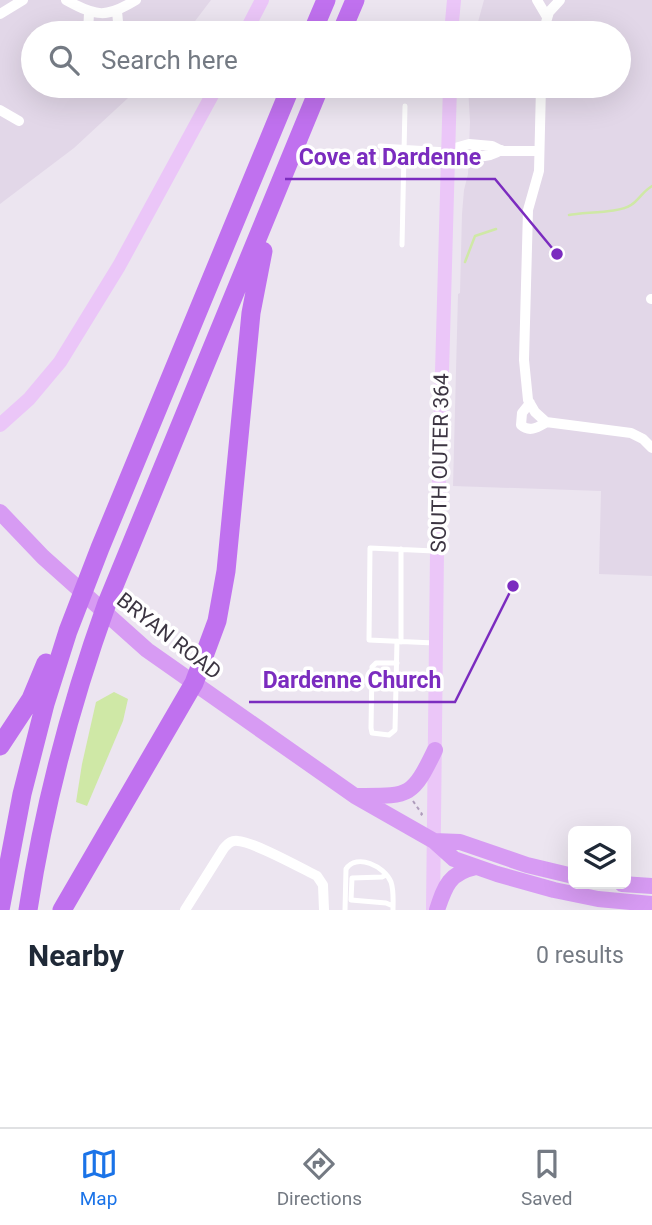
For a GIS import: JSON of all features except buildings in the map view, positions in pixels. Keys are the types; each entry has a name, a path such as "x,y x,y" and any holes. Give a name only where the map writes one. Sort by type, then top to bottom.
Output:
{"highway":[{"path":"317,21 326,0"},
{"path":"346,21 355,0"},
{"path":"0,910 37,733 68,631 286,98"},
{"path":"27,910 58,763 97,631 315,98"},
{"path":"62,910 194,683 218,621 254,295 283,177"},
{"path":"0,746 31,699 70,606 100,548"}],"main road":[{"name":"BRYAN ROAD","path":"0,512 24,539 118,625 194,683 355,796 434,841 454,859 554,890 598,899 652,904"},
{"path":"355,796 386,796 410,791 423,775 435,750"},
{"path":"434,841 460,842 527,865 568,875"},
{"path":"435,910 451,879 458,872 476,867"},
{"path":"631,885 652,887"}],"street":[{"path":"0,14 23,0"},
{"path":"66,0 89,13 103,14 117,11 136,0"},
{"path":"251,21 262,0"},
{"path":"452,21 454,0"},
{"path":"537,0 547,17"},
{"path":"546,21 560,0"},
{"path":"117,11 118,21"},
{"path":"89,13 89,21"},
{"path":"0,425 29,399 60,362 120,266 211,98"},
{"name":"SOUTH OUTER 364","path":"435,910 437,551 450,98"},
{"path":"541,98 539,171 528,210 524,360 530,403 535,412 547,422 631,433 652,448"},
{"path":"0,110 19,121"},
{"path":"448,150 470,144 492,146 501,150 539,151"},
{"path":"530,403 522,413 521,425 525,429 532,429 547,422"},
{"path":"185,910 223,848 230,842 238,841 255,846 317,876 323,885 324,910"}],"lane":[{"path":"402,245 405,106"},
{"path":"380,146 448,150"},
{"path":"436,643 369,640 370,548 437,551"},
{"path":"397,663 376,663 372,667 371,728 376,735 389,735 395,730 401,549"},
{"path":"345,910 346,869 350,864 358,860 367,862 386,875 392,885 393,908 381,902 353,902 352,878 386,875"}],"path":[{"path":"411,798 422,814 420,816"}],"shaded area":[{"path":"0,0 211,0 195,21 21,21 21,98 128,98 74,148 0,204"},
{"path":"484,0 652,0 652,576 599,574 601,491 453,486 458,294 464,190 468,174 469,98 631,98 631,21 478,21"},
{"path":"114,692 128,699 123,721 87,806 76,802 96,702"}],"waterway":[{"path":"569,215 626,208 652,186"},
{"path":"465,262 475,236 496,229"}],"place":[{"name":"Cove at Dardenne","path":"557,254"},
{"name":"Dardenne Church","path":"513,586"}]}
